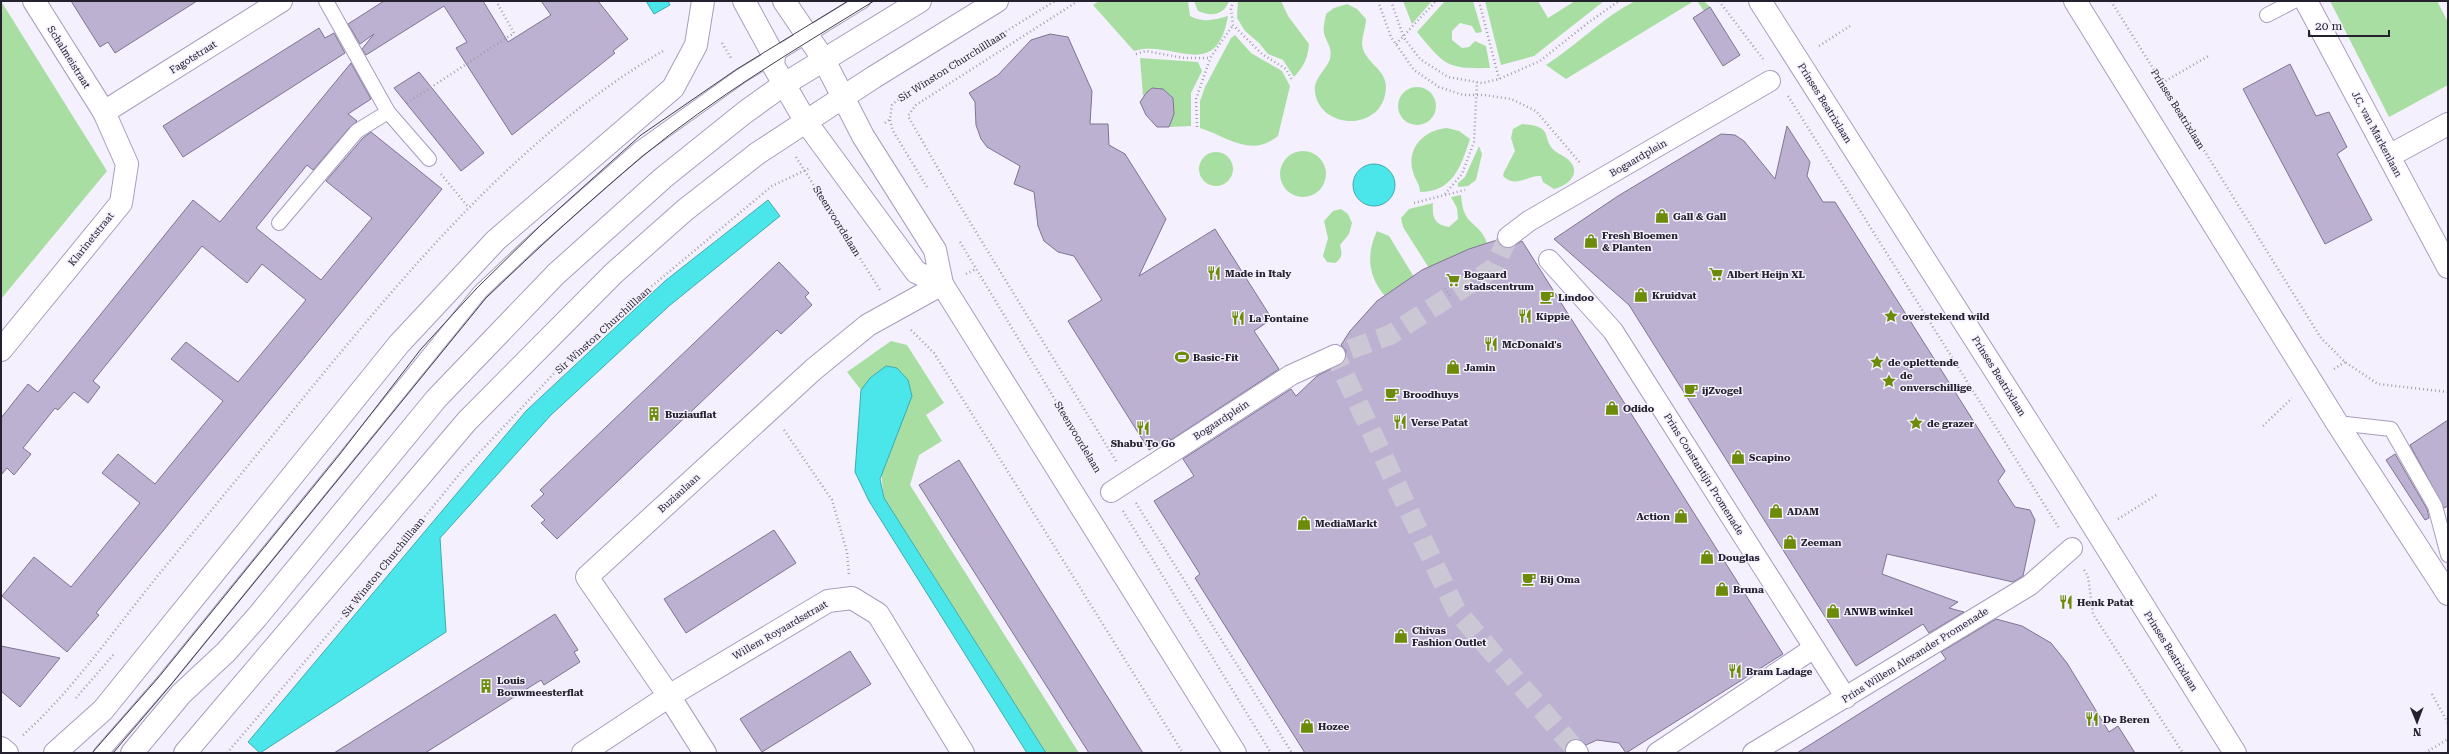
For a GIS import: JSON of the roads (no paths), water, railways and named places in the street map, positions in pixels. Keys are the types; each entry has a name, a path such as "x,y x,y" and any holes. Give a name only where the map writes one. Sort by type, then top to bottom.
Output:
{"street":[{"name":"Schalmeistraat","path":"34,1 104,112"},
{"name":"Fagotstraat","path":"104,112 281,1"},
{"path":"55,753 103,710 399,344 496,240 673,88 696,45 703,1"},
{"path":"744,1 774,56 772,65 806,122 916,272 942,284"},
{"path":"784,1 824,60 863,136 935,250 942,284 1235,753"},
{"path":"132,753 182,694 226,652 257,617 436,398 556,274 663,178 744,112 783,85 920,1"},
{"path":"185,753 354,552 472,416 614,273 684,210 758,153 842,97 997,1"},
{"name":"Prinses Beatrixlaan","path":"1760,1 2066,482 2235,753"},
{"path":"2075,1 2337,423 2448,594"},
{"name":"J.C. van Markenlaan","path":"2306,1 2448,267"},
{"name":"Bogaardplein","path":"1508,237 1530,221 1770,81"},
{"name":"Klarinetstraat","path":"1,350 121,203 126,164 104,112"},
{"path":"2389,156 2448,124"},
{"name":"Prins Constantijn Promenade","path":"1549,260 1613,331 1846,698"},
{"name":"Buziaulaan","path":"705,753 669,696 587,578 814,369 868,324 942,284"},
{"name":"Bogaardplein","path":"1118,486 1291,375 1335,355"},
{"name":"Prins Willem Alexander Promenade","path":"1753,753 1846,698 2030,585 2072,548"},
{"name":"Willem Royaardsstraat","path":"583,753 669,696 828,601 852,598 878,614 963,753"},
{"path":"1657,753 1814,648"}],"lane":[{"path":"326,1 389,113 429,159"},
{"path":"101,753 164,681 480,292 534,241 639,149 741,76 863,1"},
{"path":"2267,14 2294,1"},
{"path":"279,223 357,131 389,113"},
{"path":"2337,423 2390,429 2435,506 2448,555"}],"water":[{"path":"646,1 668,1 670,5 654,14"},
{"path":"1374,164 1389,170 1395,185 1389,200 1374,206 1359,200 1353,185 1359,170"},
{"path":"768,200 780,216 669,306 551,415 440,538 446,632 260,753 248,742 526,411 665,281"},
{"path":"886,366 897,368 908,380 912,396 880,479 884,498 1046,753 1027,753 869,501 855,472 861,390 870,378"}],"tunnel":[{"path":"1508,237 1494,268 1390,335 1335,355 1456,610 1576,750"}],"tram line":[{"path":"92,753 158,678 340,454 421,349 476,289 542,224 641,135 737,69 848,1"},
{"path":"113,753 170,686 486,298 583,208 643,156 670,135 726,94 874,1"}],"place":[{"name":"Gall & Gall","path":"1662,216"},
{"name":"Fresh Bloemen & Planten","path":"1591,241"},
{"name":"Made in Italy","path":"1214,273"},
{"name":"Albert Heijn XL","path":"1716,274"},
{"name":"Bogaard stadscentrum","path":"1453,280"},
{"name":"Kruidvat","path":"1641,295"},
{"name":"Lindoo","path":"1547,297"},
{"name":"Kippie","path":"1525,316"},
{"name":"overstekend wild","path":"1891,316"},
{"name":"La Fontaine","path":"1238,318"},
{"name":"McDonald's","path":"1491,344"},
{"name":"Basic-Fit","path":"1182,357"},
{"name":"de oplettende","path":"1877,362"},
{"name":"Jamin","path":"1453,367"},
{"name":"de onverschillige","path":"1889,381"},
{"name":"ijZvogel","path":"1691,390"},
{"name":"Broodhuys","path":"1392,394"},
{"name":"Odido","path":"1612,408"},
{"name":"Buziauflat","path":"654,414"},
{"name":"Verse Patat","path":"1400,422"},
{"name":"de grazer","path":"1916,423"},
{"name":"Shabu To Go","path":"1143,428"},
{"name":"Scapino","path":"1738,457"},
{"name":"ADAM","path":"1776,511"},
{"name":"Action","path":"1681,516"},
{"name":"MediaMarkt","path":"1304,523"},
{"name":"Zeeman","path":"1790,542"},
{"name":"Douglas","path":"1707,557"},
{"name":"Bij Oma","path":"1529,579"},
{"name":"Bruna","path":"1722,589"},
{"name":"Henk Patat","path":"2066,602"},
{"name":"ANWB winkel","path":"1833,611"},
{"name":"Chivas Fashion Outlet","path":"1401,636"},
{"name":"Bram Ladage","path":"1735,671"},
{"name":"Louis Bouwmeesterflat","path":"486,686"},
{"name":"De Beren","path":"2092,719"},
{"name":"Hozee","path":"1307,726"}]}
